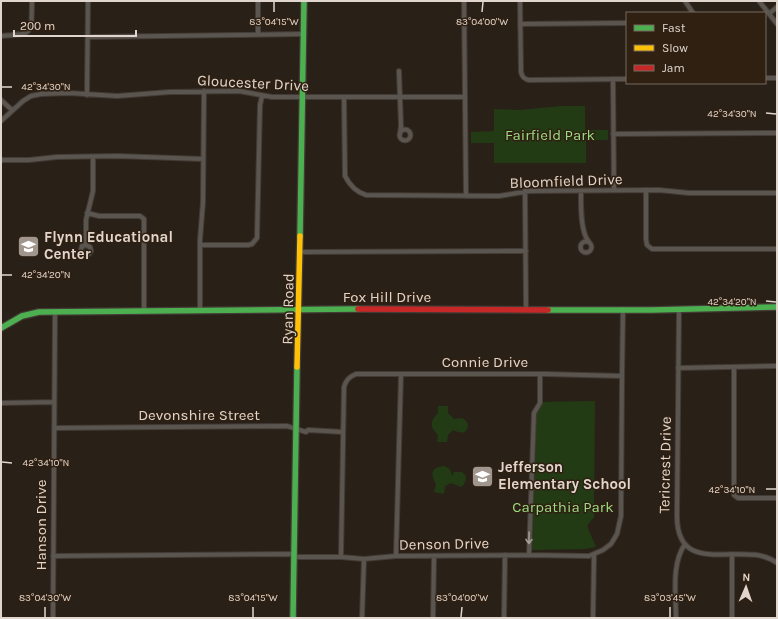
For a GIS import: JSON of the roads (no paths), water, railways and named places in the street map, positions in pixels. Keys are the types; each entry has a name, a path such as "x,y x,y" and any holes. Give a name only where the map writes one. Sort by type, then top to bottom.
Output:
{"street":[{"path":"1,36 23,34 29,31 31,27 32,1"},
{"path":"87,95 88,1"},
{"path":"258,1 258,34"},
{"name":"Ryan Road","path":"294,618 304,1"},
{"path":"464,1 466,196"},
{"path":"520,1 521,75 525,78 529,80 626,79"},
{"path":"685,1 692,12"},
{"path":"760,1 777,24"},
{"path":"770,13 777,7"},
{"path":"520,24 626,23"},
{"path":"88,37 304,34"},
{"path":"399,71 400,138 403,140 408,140 411,136 408,131 401,126"},
{"path":"766,78 777,78"},
{"path":"613,79 614,190"},
{"path":"200,311 204,91"},
{"name":"Gloucester Drive","path":"1,121 23,100 36,95 69,94 117,96 170,92 243,91 270,97 303,98 465,97"},
{"path":"200,245 248,245 252,244 257,238 260,105 262,96"},
{"name":"Bloomfield Drive","path":"344,98 344,172 348,181 357,191 366,195 498,196 525,191 614,190 667,190 689,194 777,193"},
{"path":"1,100 12,110"},
{"path":"400,134 403,130 408,131"},
{"path":"614,134 777,133"},
{"path":"1,160 29,160 57,157 94,156 203,159"},
{"path":"86,245 87,213 93,191 94,156"},
{"path":"646,190 646,239 649,248 655,250 777,249"},
{"path":"525,191 526,309"},
{"path":"581,191 585,236 591,247 587,252 584,252 580,246 585,236"},
{"path":"87,213 100,216 140,216 144,219 144,311"},
{"path":"582,243 585,241 589,242"},
{"path":"301,252 526,251"},
{"name":"Fox Hill Drive","path":"1,328 17,318 28,314 55,312 526,309 679,310 777,308"},
{"path":"594,618 594,555 610,544 617,534 620,524 624,309"},
{"name":"Tericrest Drive","path":"679,310 677,524 679,535 685,544"},
{"name":"Hanson Drive","path":"53,618 55,312"},
{"path":"678,368 777,366"},
{"path":"734,367 734,495 738,498 777,498"},
{"name":"Connie Drive","path":"343,432 344,387 348,378 356,374 540,374 622,376"},
{"path":"396,556 401,374"},
{"path":"529,555 534,412 540,403 540,374"},
{"path":"1,403 54,402"},
{"name":"Devonshire Street","path":"54,428 287,426 306,432 308,430 343,432"},
{"path":"341,557 343,432"},
{"path":"676,618 677,564 679,553 685,544 693,550 702,553 762,555 777,563"},
{"path":"732,554 732,618"},
{"name":"Denson Drive","path":"53,556 295,555 364,559 396,556 594,555"},
{"path":"433,618 434,556"},
{"path":"504,618 505,556"},
{"path":"362,618 364,559"}],"place":[{"name":"Flynn Educational Center","path":"28,246"},
{"name":"Jefferson Elementary School","path":"482,476"}],"park label":[{"name":"Fairfield Park","path":"550,135"},
{"name":"Carpathia Park","path":"563,507"}]}
